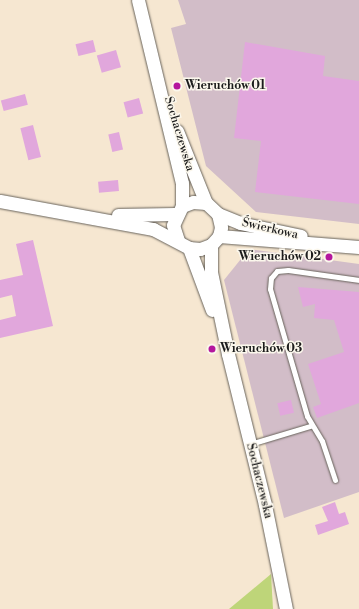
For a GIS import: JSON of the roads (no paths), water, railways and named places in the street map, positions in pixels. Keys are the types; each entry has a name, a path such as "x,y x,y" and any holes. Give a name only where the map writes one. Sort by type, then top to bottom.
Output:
{"street":[{"name":"Sochaczewska","path":"138,0 182,183 179,210"},
{"name":"Sochaczewska","path":"154,63 194,180 206,203"},
{"path":"0,201 78,212 155,217 179,210 192,202 206,203 218,214 221,227 215,241 189,248 178,240 153,229 78,212"},
{"path":"178,240 173,225 179,210"},
{"name":"Świerkowa","path":"218,214 240,223 323,242 359,247"},
{"name":"Sochaczewska","path":"215,241 211,272 228,354 250,444 286,609"},
{"name":"Świerkowa","path":"215,241 323,242"},
{"name":"Sochaczewska","path":"189,248 228,354"}],"lane":[{"path":"335,480 322,441 310,426 270,289 271,278 277,271 288,270 359,280"},
{"path":"250,444 310,426"}],"place":[{"name":"Wieruchów 01","path":"177,86"},
{"name":"Wieruchów 02","path":"329,257"},
{"name":"Wieruchów 03","path":"212,349"}]}
